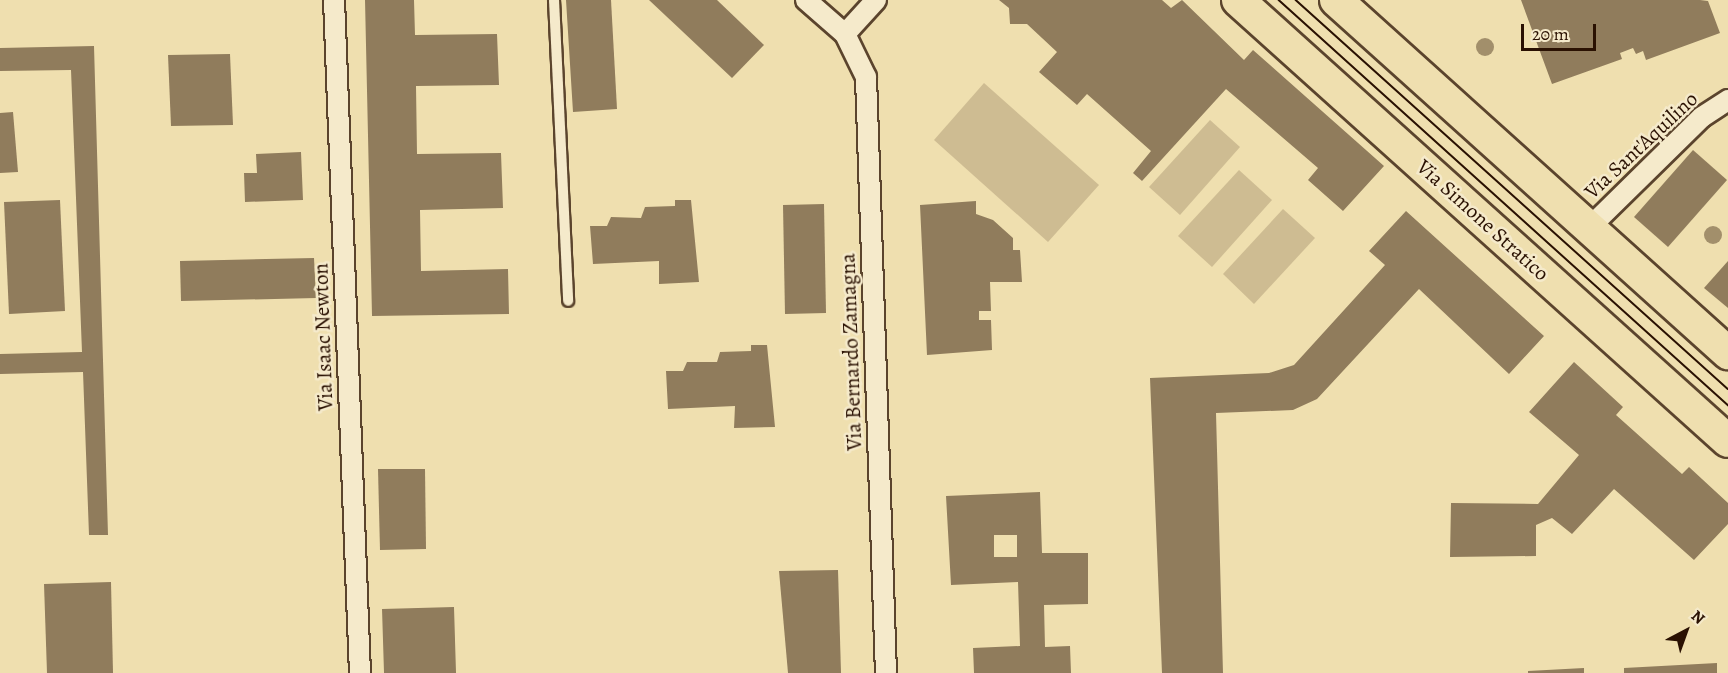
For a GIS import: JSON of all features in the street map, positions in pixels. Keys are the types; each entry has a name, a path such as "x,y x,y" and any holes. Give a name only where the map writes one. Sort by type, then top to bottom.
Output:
{"main road":[{"name":"Via Simone Stratico","path":"1238,0 1728,441"},
{"path":"1336,0 1728,353"}],"street":[{"name":"Via Isaac Newton","path":"334,0 360,673"},
{"path":"806,0 845,34 876,0"},
{"name":"Via Bernardo Zamagna","path":"845,34 866,77 886,673"},
{"name":"Via Sant'Aquilino","path":"1589,228 1687,131 1728,100"}],"lane":[{"path":"554,0 568,301"}],"shaded area":[{"path":"984,83 1099,185 1048,242 934,140"},
{"path":"1210,120 1240,147 1180,215 1149,187"},
{"path":"1239,170 1272,200 1212,267 1178,236"},
{"path":"1283,209 1315,238 1254,304 1223,274"}],"building":[{"path":"365,0 414,0 415,35 497,34 499,85 416,86 417,154 501,153 503,208 420,210 421,271 508,269 509,314 372,316"},
{"path":"566,0 611,0 617,109 573,112"},
{"path":"649,0 717,0 764,45 732,78"},
{"path":"999,0 1162,0 1171,8 1182,0 1244,60 1253,50 1384,166 1343,211 1308,180 1318,168 1226,89 1142,181 1133,173 1151,151 1087,94 1077,105 1039,72 1057,52 1027,24 1010,24 1009,8"},
{"path":"1521,0 1708,1 1720,33 1646,60 1643,51 1636,54 1633,48 1620,53 1622,59 1552,84"},
{"path":"94,46 108,535 89,535 83,372 0,374 0,354 82,352 71,70 0,71 0,48"},
{"path":"230,54 233,125 171,126 168,55"},
{"path":"13,112 18,172 0,173 0,113"},
{"path":"1693,150 1727,180 1668,247 1634,217"},
{"path":"301,152 303,200 245,202 244,173 257,173 256,154"},
{"path":"60,200 65,311 9,314 4,202"},
{"path":"675,200 691,200 699,282 659,284 659,261 593,264 590,226 607,226 611,217 641,218 645,207 675,206"},
{"path":"976,201 976,214 993,220 1013,238 1013,250 1020,250 1022,282 990,282 991,311 979,311 979,320 991,320 992,350 927,355 920,205"},
{"path":"824,204 826,313 785,314 783,205"},
{"path":"1406,211 1544,336 1509,374 1419,289 1317,399 1293,410 1216,413 1223,673 1162,673 1150,378 1269,373 1294,365 1385,265 1369,251"},
{"path":"314,258 316,298 181,301 180,261"},
{"path":"1728,261 1728,308 1704,288"},
{"path":"751,345 767,345 775,427 734,428 735,406 668,409 666,371 683,371 687,362 717,362 720,352 751,351"},
{"path":"1574,362 1623,407 1616,415 1682,474 1689,467 1728,503 1728,524 1694,560 1614,489 1572,534 1552,518 1536,525 1536,556 1450,557 1451,503 1538,504 1579,455 1529,412"},
{"path":"378,469 425,469 426,549 380,550"},
{"path":"1040,492 1042,553 1088,553 1088,604 1044,605 1045,647 1070,646 1071,673 974,673 973,648 1020,646 1018,582 951,585 946,496","holes":["994,535 1017,535 1017,557 994,557"]},
{"path":"838,570 841,673 788,673 779,571"},
{"path":"111,582 113,673 47,673 44,584"},
{"path":"454,607 456,673 384,673 382,609"},
{"path":"1717,663 1717,673 1624,673 1624,668"},
{"path":"1584,668 1584,673 1528,673 1528,671"}],"tram line":[{"path":"1279,0 1728,405"},
{"path":"1296,0 1728,389"}]}
